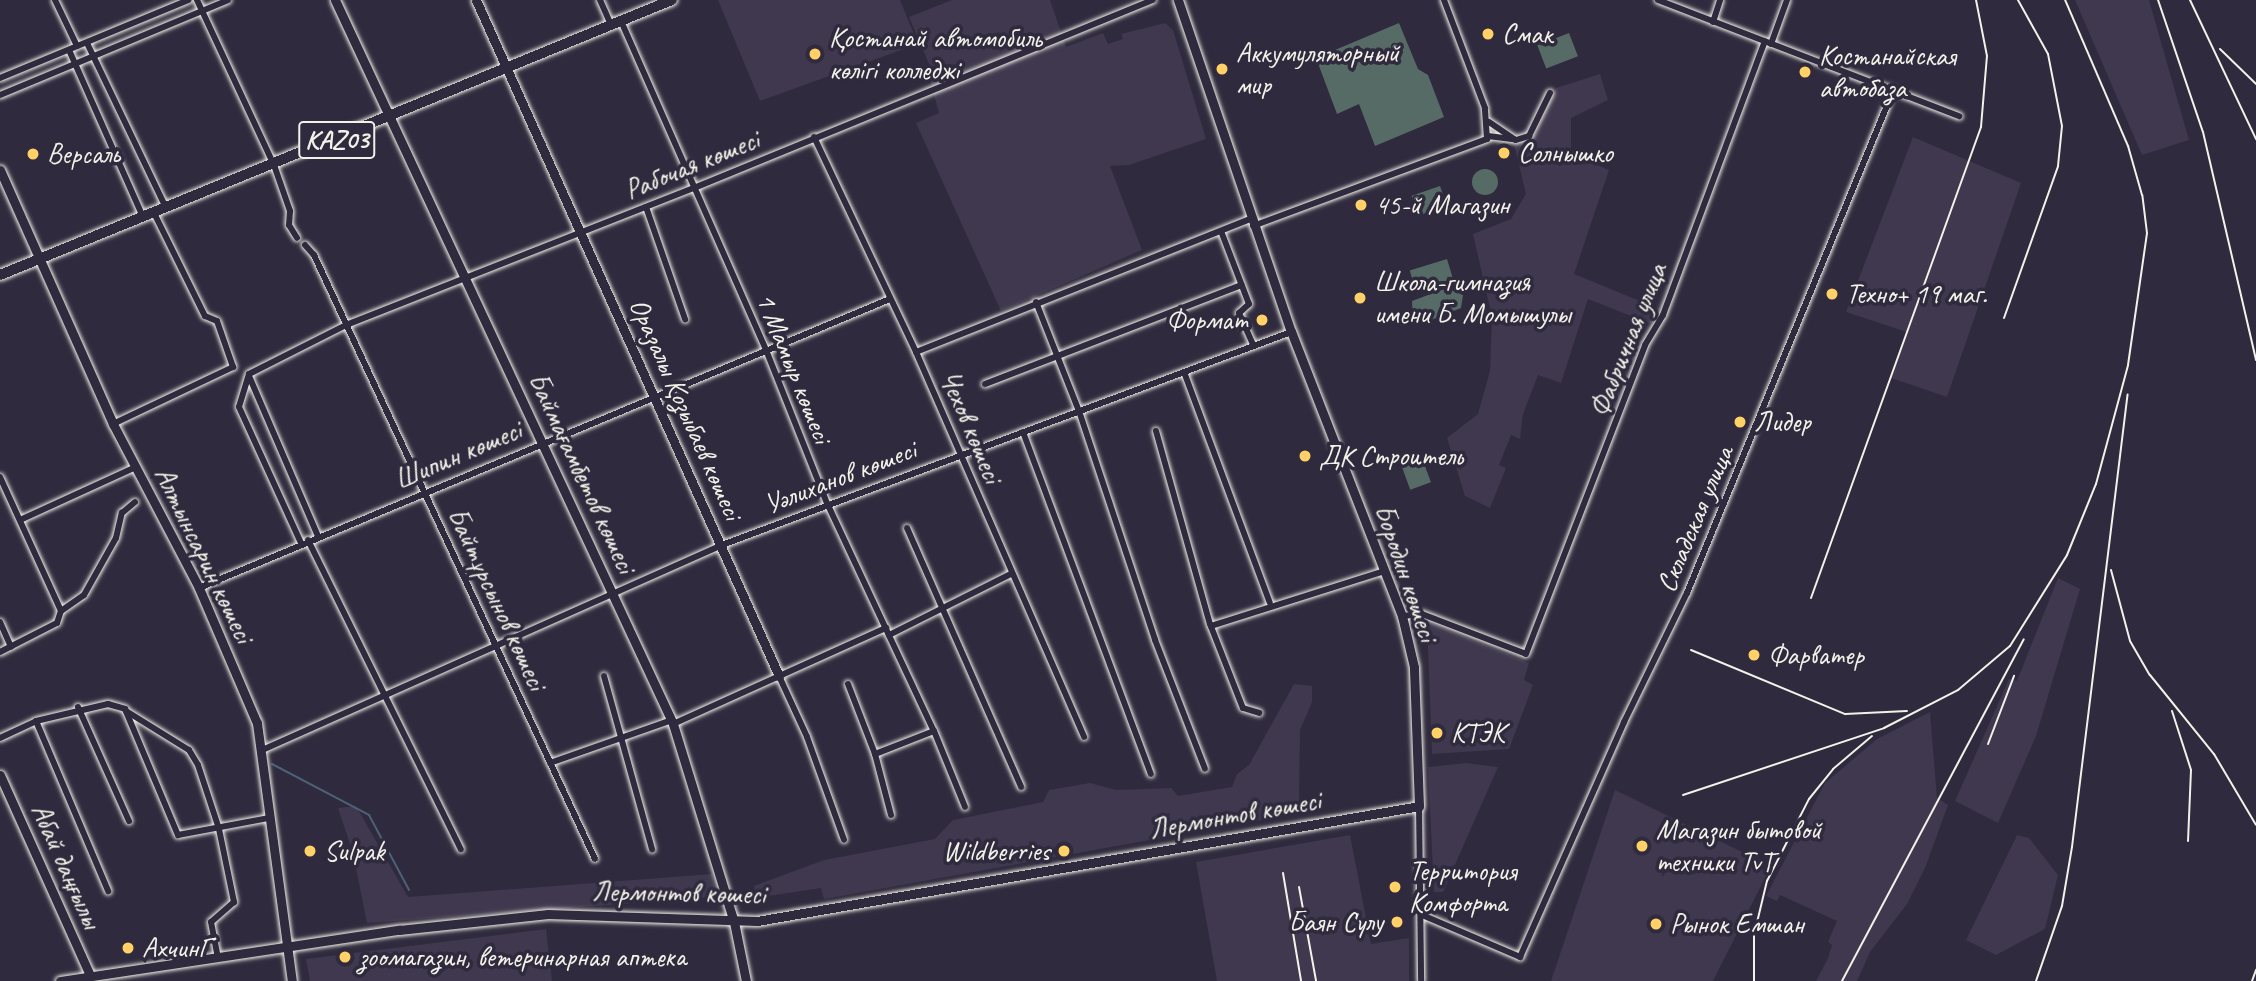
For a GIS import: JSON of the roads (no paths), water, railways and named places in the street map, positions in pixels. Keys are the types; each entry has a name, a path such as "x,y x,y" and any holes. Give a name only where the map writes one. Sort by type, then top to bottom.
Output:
{"main road":[{"name":"KАZ03","path":"0,275 393,117 672,0"}],"street":[{"path":"55,0 77,46"},
{"path":"0,78 188,0"},
{"path":"197,0 204,10 274,165 290,211 289,225 297,238"},
{"path":"0,95 228,0"},
{"name":"Баймағамбетов көшесі","path":"335,0 393,117 672,722 734,922 746,981"},
{"name":"Оразалы Қозыбаев көшесі","path":"476,0 583,232 807,737 844,840"},
{"name":"1 Мамыр көшесі","path":"600,0 616,23 694,188 766,350 827,503 934,731 965,807"},
{"name":"Рабочая көшесі","path":"113,424 346,324 694,188 1153,0"},
{"name":"Бородин көшесі","path":"1178,0 1251,222 1402,617 1413,667 1422,915 1421,981"},
{"path":"916,352 1036,302 1221,231 1483,143 1488,136 1489,122 1445,11 1444,0"},
{"path":"1658,0 1959,116"},
{"path":"1713,22 1720,0"},
{"name":"Фабричная улица","path":"1402,617 1422,614 1526,654 1645,345 1663,315 1787,0"},
{"path":"87,43 166,208"},
{"path":"69,50 143,217"},
{"name":"Складская улица","path":"1422,915 1521,957 1624,722 1687,593 1893,91"},
{"path":"1488,136 1516,140 1529,136 1550,93"},
{"path":"1489,122 1516,140"},
{"name":"Чехов көшесі","path":"814,137 916,352 1084,737"},
{"name":"Алтынсарин көшесі","path":"0,170 113,424 199,589 257,723 292,981"},
{"path":"646,207 685,319"},
{"path":"154,213 205,316 217,321 318,536"},
{"path":"1221,231 1249,307 1239,313 1254,346"},
{"name":"Байтұрсынов көшесі","path":"305,244 346,324 595,859"},
{"path":"985,384 1241,285"},
{"name":"Шипин көшесі","path":"199,589 318,536 890,299"},
{"path":"1036,302 1079,411 1155,640 1205,769"},
{"name":"Уәлиханов көшесі","path":"260,751 722,545 827,503 1291,332"},
{"path":"241,371 239,407 461,849"},
{"path":"1184,372 1270,603"},
{"path":"1156,431 1211,626 1243,708 1259,713"},
{"path":"1023,432 1151,774"},
{"path":"20,520 136,467"},
{"path":"0,477 61,611"},
{"path":"0,652 57,622 61,611 94,582 116,538 122,513 135,502"},
{"path":"908,528 940,607 1021,787"},
{"path":"1211,626 1264,611 1270,603 1384,571"},
{"path":"889,635 1012,573"},
{"path":"0,621 11,647"},
{"path":"550,763 672,722 886,628"},
{"path":"604,677 652,849"},
{"path":"848,684 874,754 891,815"},
{"path":"0,738 36,720 78,708 108,704 125,710 189,750 219,829 234,902 211,922 218,957"},
{"path":"78,708 129,821"},
{"path":"125,710 175,832 182,836 269,818"},
{"path":"36,720 108,891"},
{"path":"874,754 934,731"},
{"name":"Абай даңғылы","path":"0,775 90,975"},
{"name":"Лермонтов көшесі","path":"60,981 287,946 548,914 734,922 1419,806"}],"waterway":[{"path":"272,764 369,815 409,890"}],"railway":[{"path":"1811,598 1981,127 1987,56 1976,0"},
{"path":"2004,318 2058,166 2062,126 2048,54 2018,0"},
{"path":"1683,795 1884,728 1958,690 2010,646 2067,555 2096,484 2128,365 2147,233 2142,195 2128,146 2065,0"},
{"path":"2158,0 2203,132 2256,360"},
{"path":"2190,0 2256,139"},
{"path":"2220,49 2256,84"},
{"path":"2036,981 2062,906 2072,847 2128,394"},
{"path":"2111,570 2130,641 2150,675 2214,754 2256,825"},
{"path":"1842,981 2024,639"},
{"path":"1691,650 1845,714 1907,711"},
{"path":"1988,744 2014,676"},
{"path":"2172,711 2191,770 2188,841"},
{"path":"1754,981 1754,935 1767,881 1809,799 1833,769 1872,736"},
{"path":"1283,873 1301,981"},
{"path":"1299,887 1316,981"},
{"path":"2252,981 2256,970"}],"place":[{"name":"Смак","path":"1488,34"},
{"name":"Қостанай автомобиль көлігі колледжі","path":"815,54"},
{"name":"Аккумуляторный мир","path":"1222,69"},
{"name":"Костанайская автобаза","path":"1805,72"},
{"name":"Солнышко","path":"1504,153"},
{"name":"Версаль","path":"33,154"},
{"name":"45-й Магазин","path":"1361,205"},
{"name":"Техно+ 19 маг.","path":"1832,294"},
{"name":"Школа-гимназия имени Б. Момышулы","path":"1360,298"},
{"name":"Формат","path":"1262,320"},
{"name":"Лидер","path":"1740,422"},
{"name":"ДК Строитель","path":"1305,456"},
{"name":"Фарватер","path":"1754,655"},
{"name":"КТЭК","path":"1437,733"},
{"name":"Магазин бытовой техники TvT","path":"1642,846"},
{"name":"Sulpak","path":"310,851"},
{"name":"Wildberries","path":"1064,851"},
{"name":"Территория Комфорта","path":"1395,887"},
{"name":"Баян Сулу","path":"1397,922"},
{"name":"Рынок Емшан","path":"1656,924"},
{"name":"АхчинГ","path":"128,948"},
{"name":"зоомагазин, ветеринарная аптека","path":"345,957"}]}
